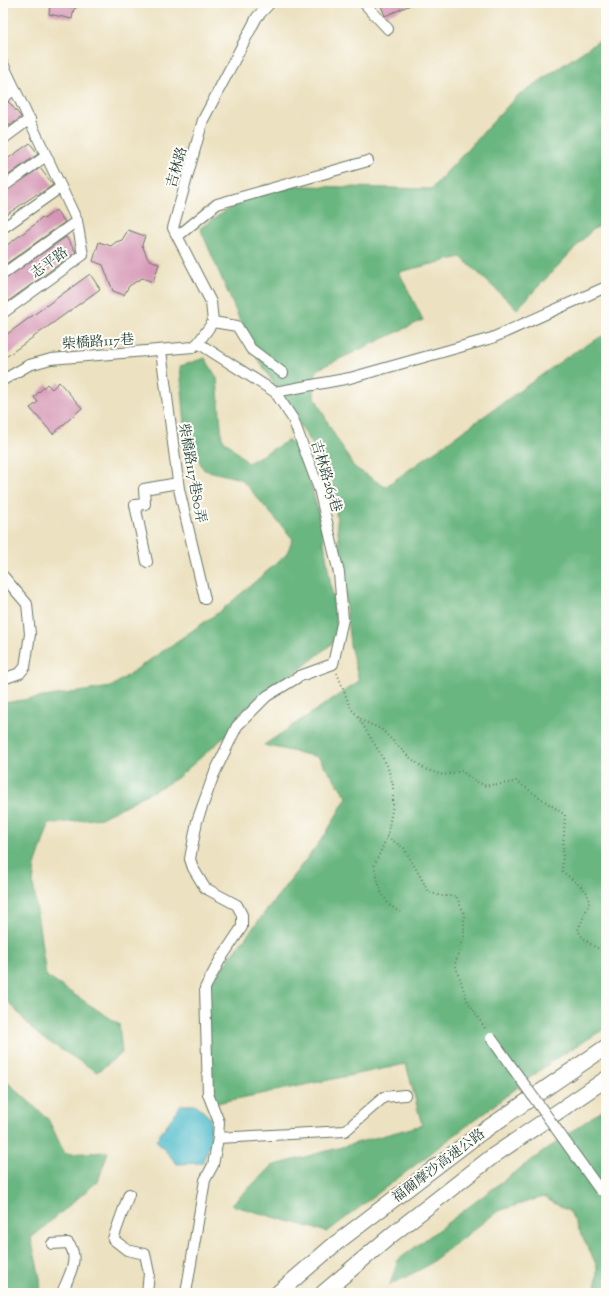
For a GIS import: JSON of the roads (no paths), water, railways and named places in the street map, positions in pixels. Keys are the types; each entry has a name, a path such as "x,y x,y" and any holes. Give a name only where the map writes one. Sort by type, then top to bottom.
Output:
{"highway":[{"name":"福爾摩沙高速公路","path":"278,1293 336,1244 479,1134 606,1047"},
{"name":"福爾摩沙高速公路","path":"324,1293 394,1233 492,1156 606,1079"}],"street":[{"name":"吉林路","path":"213,322 211,302 173,228 203,120 257,17 270,3"},
{"path":"364,3 388,29"},
{"name":"志平路","path":"3,64 77,221 83,255 3,313"},
{"path":"3,98 15,89"},
{"path":"3,139 30,119"},
{"path":"3,188 46,156"},
{"path":"178,236 217,204 368,161"},
{"path":"3,228 61,186"},
{"name":"志平路","path":"3,274 77,221"},
{"path":"275,392 350,378 492,338 606,288"},
{"path":"198,343 213,322 237,326 251,349 283,373"},
{"name":"吉林路265巷","path":"198,343 275,392 293,419 319,489 337,566 343,619 334,664 300,676 268,696 237,726 214,774 197,821 190,859 193,868 205,888 237,905 242,915 242,927 220,960 205,988 208,1094 219,1122 218,1138"},
{"name":"柴橋路117巷","path":"3,380 30,365 51,359 161,351 193,347 198,343"},
{"name":"柴橋路117巷80弄","path":"161,351 178,483 205,599"},
{"path":"148,562 135,505 146,504 144,489 178,483"},
{"path":"3,576 27,604 30,634 25,667 20,673 3,679"},
{"path":"490,1038 600,1190"},
{"path":"186,1293 205,1180 213,1166 218,1138 345,1131 384,1097 405,1095"},
{"path":"129,1194 113,1239 127,1250 145,1254 149,1273 147,1293"},
{"path":"52,1244 68,1243 73,1249 75,1258 62,1293"}],"water":[{"path":"181,1105 197,1105 210,1118 211,1141 202,1163 177,1164 156,1140"}]}
